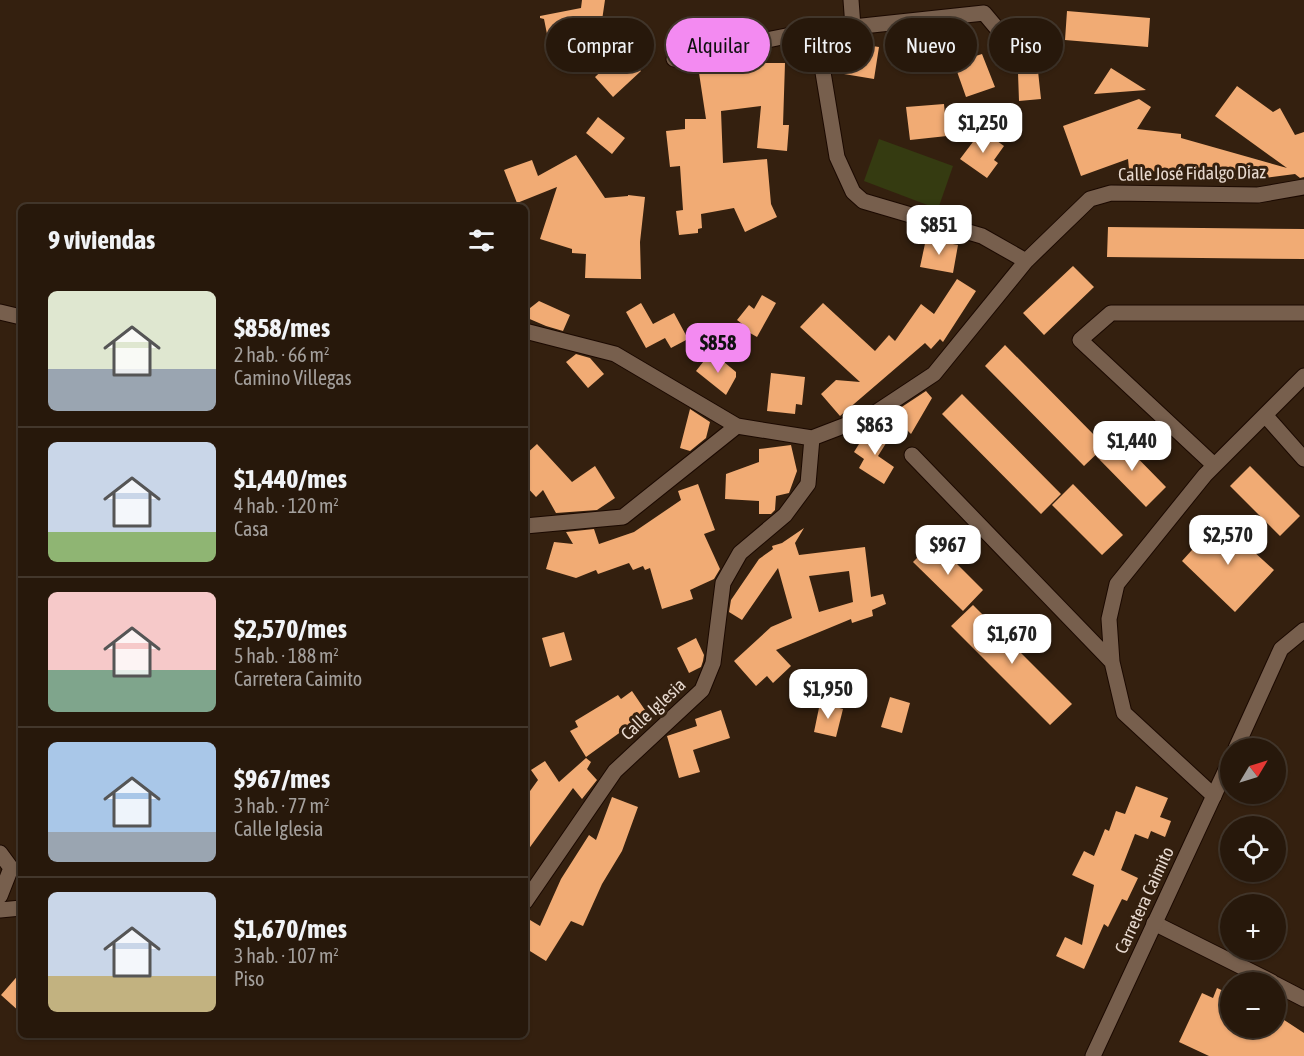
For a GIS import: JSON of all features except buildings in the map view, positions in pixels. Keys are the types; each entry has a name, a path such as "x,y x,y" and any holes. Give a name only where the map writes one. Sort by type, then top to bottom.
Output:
{"street":[{"path":"851,0 852,18"},
{"path":"873,25 984,13 989,19"},
{"path":"823,72 837,157 853,192 863,201 982,236 1026,261"},
{"name":"Calle José Fidalgo Díaz","path":"812,438 872,415 934,374 1026,261 1090,199 1111,193 1258,195 1304,187"},
{"path":"0,312 18,316"},
{"path":"1214,465 1080,340 1111,313 1304,313"},
{"path":"528,332 615,354 737,426 812,438"},
{"path":"1214,796 1124,713 1112,662 1109,619 1117,584 1214,465 1304,376"},
{"path":"1265,415 1304,459"},
{"path":"528,526 623,517 737,426"},
{"name":"Calle Iglesia","path":"528,898 615,771 702,690 713,663 723,583 740,553 785,515 808,484 812,438"},
{"path":"912,455 1112,662"},
{"path":"1241,738 1281,649 1304,630"},
{"name":"Carretera Caimito","path":"1093,1056 1220,783"},
{"path":"0,853 11,868 0,896"},
{"path":"0,910 18,908"},
{"path":"1155,923 1252,972"},
{"path":"1286,989 1304,999"}],"green space":[{"path":"879,139 953,166 938,209 864,181"}]}
